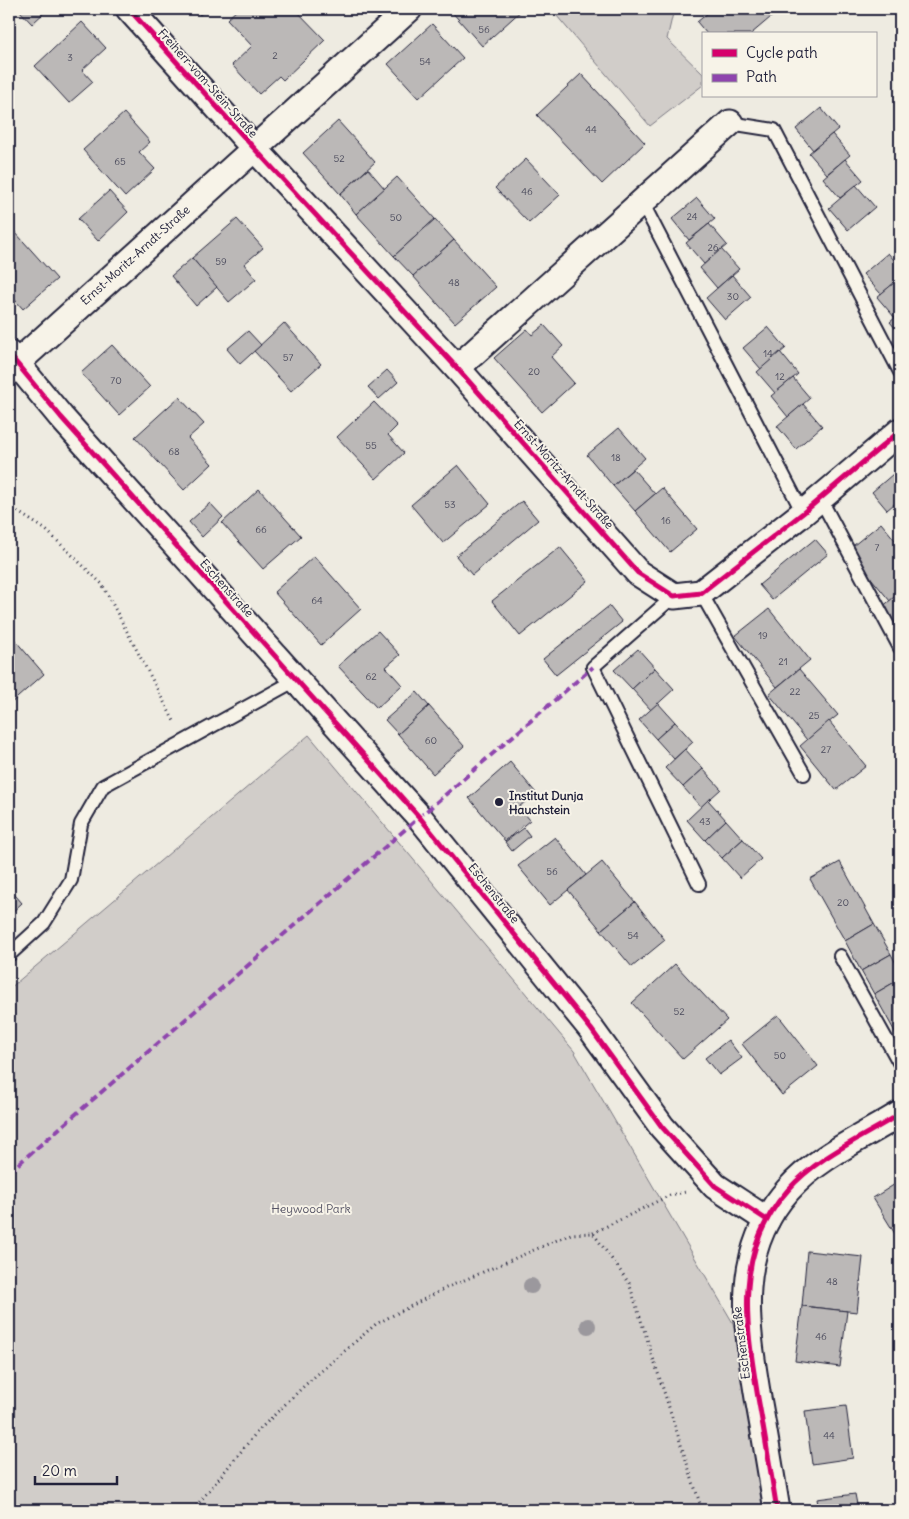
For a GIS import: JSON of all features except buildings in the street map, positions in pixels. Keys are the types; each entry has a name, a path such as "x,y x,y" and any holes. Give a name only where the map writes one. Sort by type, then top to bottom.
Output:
{"street":[{"name":"Freiherr-vom-Stein-Straße","path":"129,9 253,147"},
{"name":"Ernst-Moritz-Arndt-Straße","path":"13,358 408,9"},
{"path":"457,368 730,123"},
{"name":"Ernst-Moritz-Arndt-Straße","path":"253,147 457,368 638,573 674,596"},
{"name":"Eschenstraße","path":"13,358 61,417 421,818 592,1028 662,1128 715,1186 767,1220 751,1258 746,1294 748,1335 777,1510"},
{"path":"674,596 701,593 900,431"},
{"path":"767,1220 787,1190 812,1167 900,1114"}],"lane":[{"path":"730,123 774,130 900,372"},
{"path":"642,202 811,505 900,648"},
{"path":"701,593 804,774"},
{"path":"674,596 593,668 699,884"},
{"path":"9,955 44,923 71,880 82,824 103,786 296,680"},
{"path":"840,956 900,1064"}],"path":[{"path":"9,506 46,530 102,584 184,740"},
{"path":"193,1510 257,1432 304,1385 376,1324 446,1288 571,1234 593,1233 670,1195 715,1186"},
{"path":"593,1233 629,1283 702,1510"}],"green space":[{"path":"551,9 674,9 667,39 702,73 702,86 650,126"},
{"name":"Heywood Park","path":"309,735 574,1051 733,1323 764,1510 9,1510 9,989"}],"marked path":[{"path":"9,1172 593,667"}],"cycle path":[{"path":"129,9 253,147 457,368 638,573 674,596 701,593 803,513 900,431"},
{"path":"9,354 61,417 421,819 591,1029 662,1127 715,1186 767,1220"},
{"path":"777,1510 754,1370 748,1316 751,1264 758,1238 770,1214 788,1190 800,1178 841,1148 900,1114"}],"place":[{"name":"Institut Dunja Hauchstein","path":"499,802"}]}
